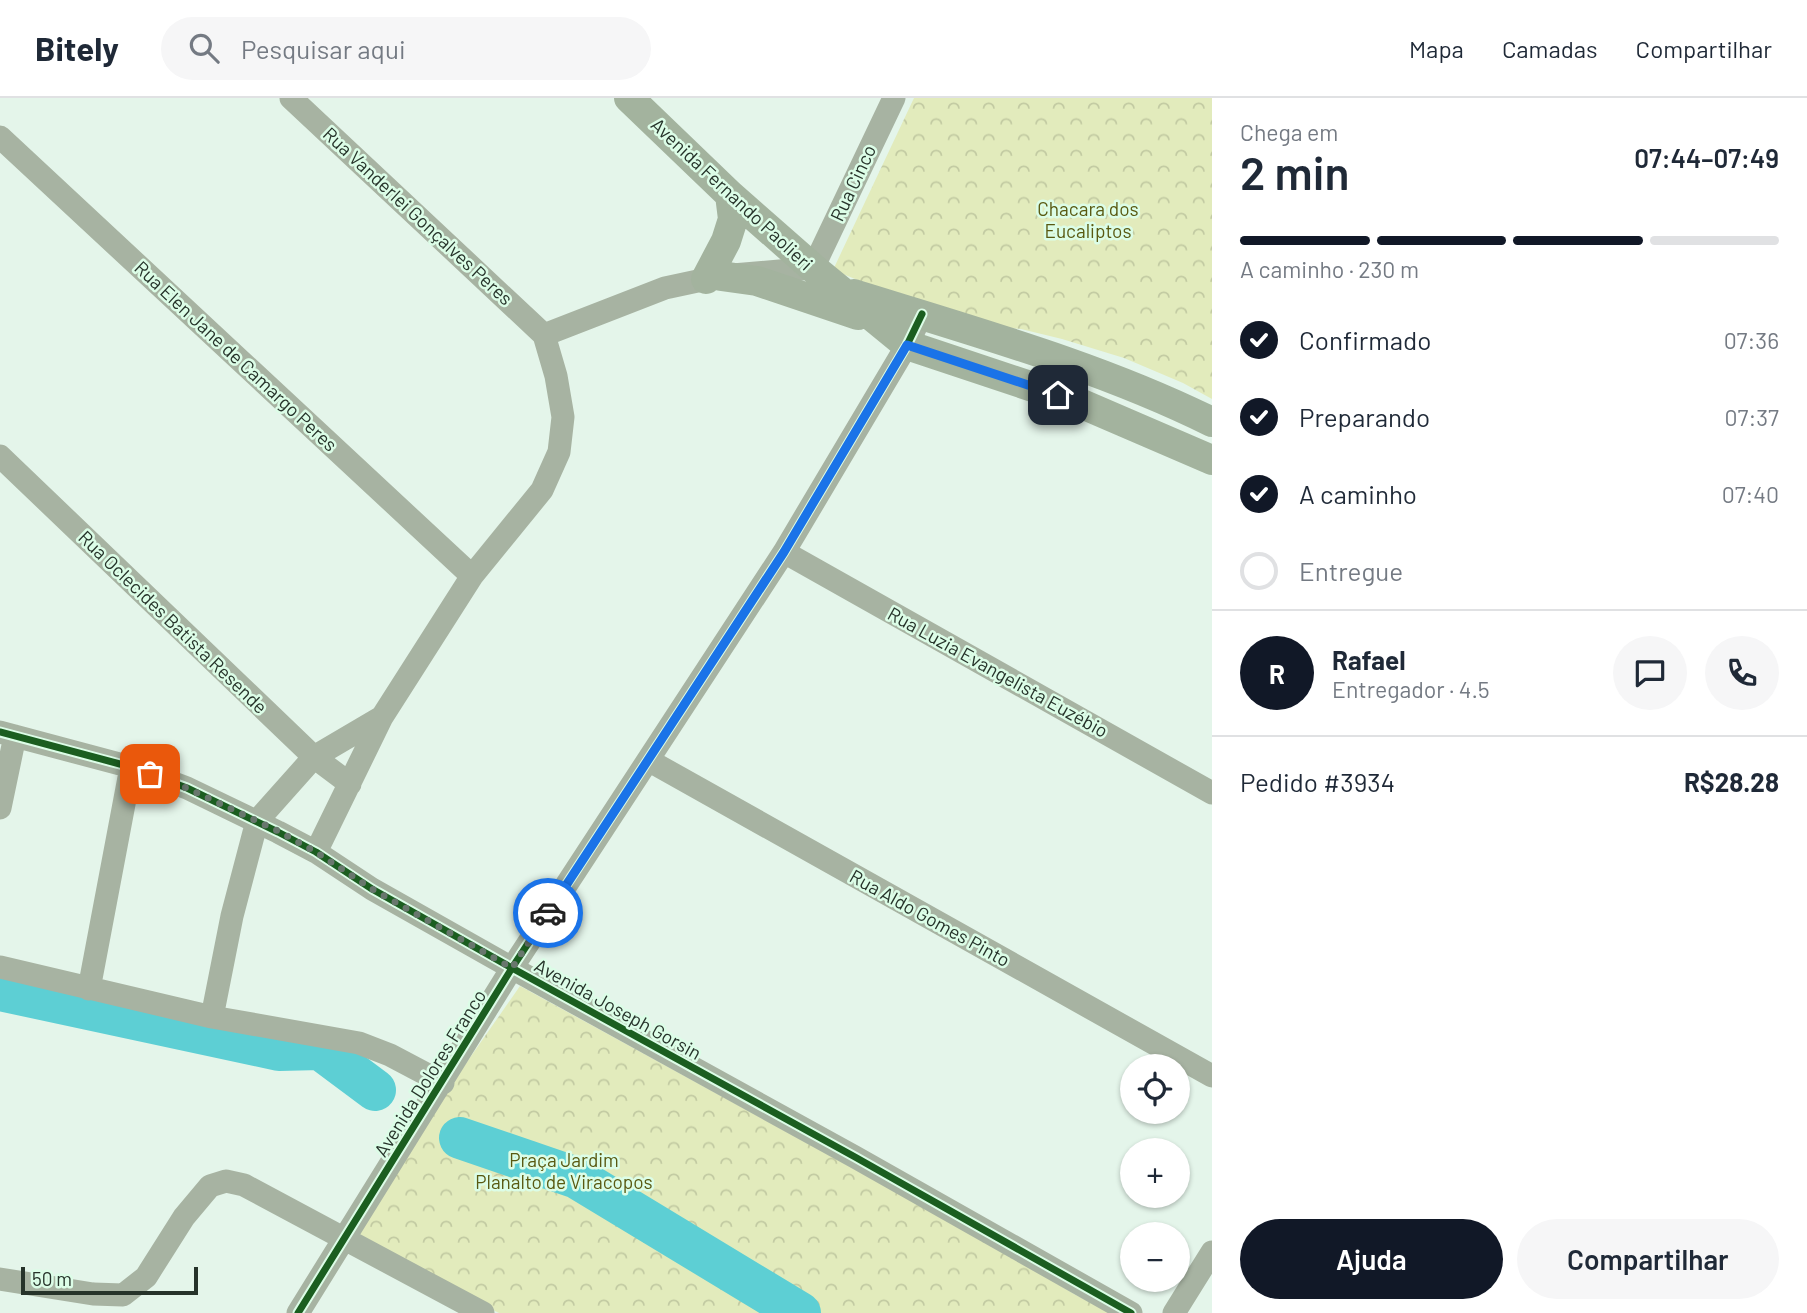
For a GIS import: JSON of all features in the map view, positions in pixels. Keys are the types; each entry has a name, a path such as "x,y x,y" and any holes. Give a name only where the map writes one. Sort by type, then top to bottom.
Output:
{"main road":[{"name":"Avenida Fernando Paolieri","path":"629,98 730,195 907,345 1075,401 1212,460"},
{"path":"730,195 733,219 713,277 757,281 845,309 883,325"},
{"name":"Avenida Fernando Paolieri","path":"837,288 922,314 1133,387 1212,422"}],"street":[{"name":"Rua Vanderlei Gonçalves Peres","path":"291,98 544,335"},
{"name":"Rua Cinco","path":"813,268 894,98"},
{"name":"Rua Elen Jane de Camargo Peres","path":"0,137 472,576"},
{"path":"316,852 382,717 472,576 542,490 559,452 563,417 556,376 544,335 665,288 713,277 813,268"},
{"name":"Avenida Dolores Franco","path":"298,1313 512,968 784,552 907,345 922,314"},
{"name":"Rua Oclecides Batista Resende","path":"0,456 314,757 350,784"},
{"name":"Rua Luzia Evangelista Euzébio","path":"784,552 1212,793"},
{"path":"212,1017 232,916 257,821 314,757 382,717"},
{"path":"0,808 7,734"},
{"name":"Avenida Joseph Gorsin","path":"7,734 131,766 187,788 257,821 316,852 372,889 512,968 846,1151 1131,1313"},
{"name":"Rua Aldo Gomes Pinto","path":"648,760 1212,1076"},
{"path":"89,989 131,766"},
{"path":"0,967 212,1017 359,1043 390,1055 443,1083"},
{"path":"0,1279 93,1294 123,1295 146,1277 184,1217 210,1186 226,1181 244,1185 483,1313"},
{"path":"1174,1313 1212,1252"}],"green space":[{"name":"Chacara dos Eucaliptos","path":"914,98 1212,98 1212,399 1183,383 1124,358 1021,329 968,325 833,270"},
{"name":"Praça Jardim Planalto de Viracopos","path":"520,986 997,1247 1111,1313 499,1313 395,1261 355,1237 446,1092"}],"waterway":[{"path":"0,990 279,1050 320,1049 375,1090"},
{"path":"460,1138 577,1178 800,1313"}],"cycle path":[{"path":"298,1313 512,968 784,552 907,345 922,314"},
{"path":"0,732 131,767 187,788 278,832 512,968 1131,1313"}],"way so far":[{"path":"150,774 187,788 278,831 372,889 512,968 548,913"}],"route":[{"path":"548,913 784,552 907,345 1058,395"}]}
